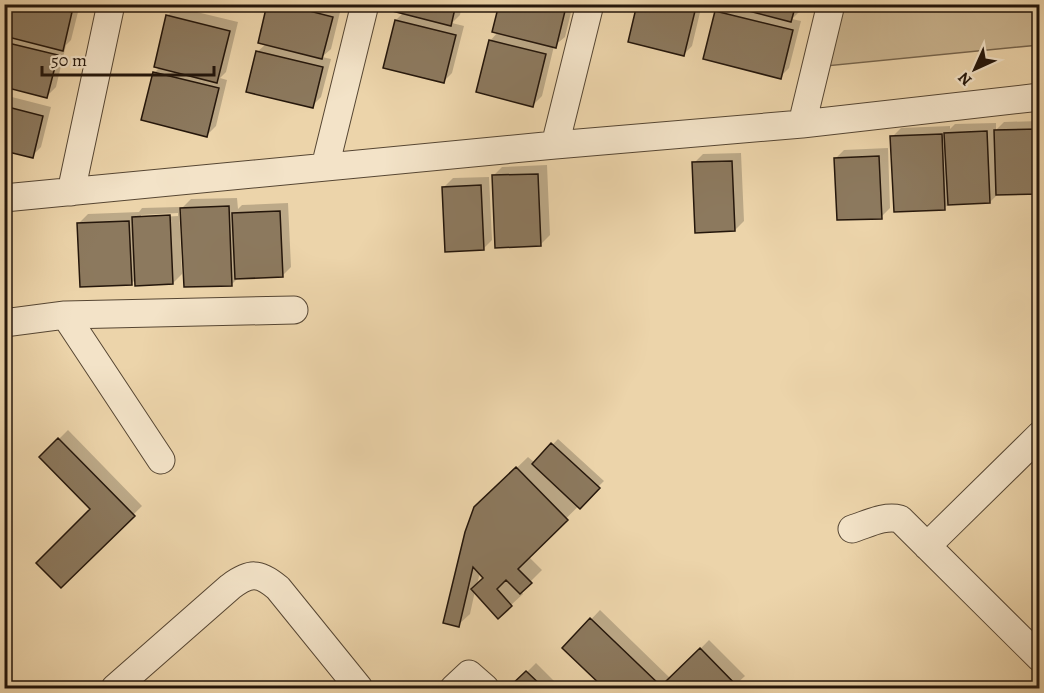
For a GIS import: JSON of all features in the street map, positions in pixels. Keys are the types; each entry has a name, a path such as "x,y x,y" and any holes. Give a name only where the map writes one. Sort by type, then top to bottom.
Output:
{"street":[{"path":"71,192 111,4"},
{"path":"325,167 365,4"},
{"path":"555,145 590,4"},
{"path":"802,124 831,4"},
{"path":"4,198 555,145 802,124 1040,97"},
{"path":"4,322 64,315 294,310"},
{"path":"64,315 161,460"},
{"path":"927,546 1040,435"},
{"path":"852,529 892,517 900,519 1040,658"},
{"path":"115,688 230,587 243,578 255,575 267,579 278,588 359,688"},
{"path":"454,688 470,674 485,688"}],"shaded area":[{"path":"842,5 1039,5 1039,45 826,66"}],"building":[{"path":"8,4 43,4 72,12 63,51 4,36 4,20"},
{"path":"267,4 282,4 333,17 322,59 258,43"},
{"path":"394,4 456,4 451,26 392,11"},
{"path":"499,4 557,4 566,7 556,48 492,32"},
{"path":"637,4 684,4 696,7 684,56 628,42"},
{"path":"722,4 796,4 791,22"},
{"path":"715,11 793,30 781,79 703,59"},
{"path":"166,15 230,31 217,83 154,67"},
{"path":"395,20 456,35 444,83 383,68"},
{"path":"489,40 546,54 533,107 476,92"},
{"path":"4,42 58,55 47,98 4,87"},
{"path":"256,51 323,67 313,108 246,92"},
{"path":"153,72 219,88 207,137 141,120"},
{"path":"4,106 43,116 33,158 4,151"},
{"path":"1039,129 1040,194 996,195 994,130"},
{"path":"987,131 990,203 948,205 944,133"},
{"path":"942,134 945,210 894,212 890,136"},
{"path":"879,156 882,219 837,220 834,158"},
{"path":"732,161 735,231 695,233 692,162"},
{"path":"538,174 541,246 495,248 492,175"},
{"path":"481,185 484,250 445,252 442,187"},
{"path":"229,206 232,286 184,287 180,208"},
{"path":"280,211 283,277 235,279 232,213"},
{"path":"170,215 173,284 135,286 132,217"},
{"path":"129,221 132,285 80,287 77,223"},
{"path":"58,438 135,516 61,588 36,563 90,509 39,457"},
{"path":"551,443 600,488 580,509 532,464"},
{"path":"516,467 568,520 518,569 532,583 520,594 506,580 497,589 512,606 498,619 471,589 483,578 473,567 459,627 443,623 465,532 474,507"},
{"path":"590,618 663,688 604,688 562,648"},
{"path":"700,648 737,686 734,688 665,688 662,685"},
{"path":"526,671 544,688 508,688"}]}
